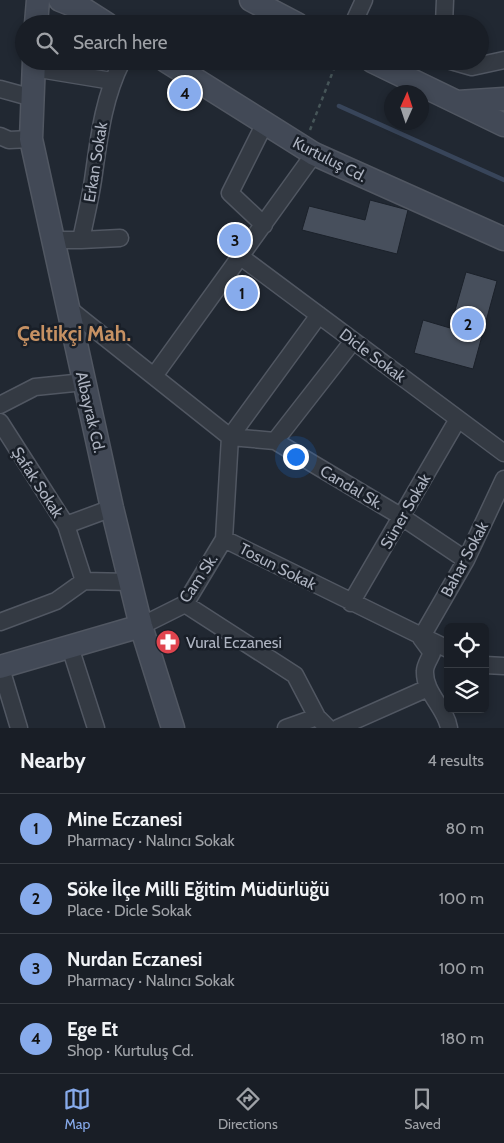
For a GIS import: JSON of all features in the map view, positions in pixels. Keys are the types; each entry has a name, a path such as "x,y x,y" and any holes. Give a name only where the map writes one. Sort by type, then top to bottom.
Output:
{"street":[{"path":"37,15 38,0"},
{"path":"60,0 93,15"},
{"path":"251,0 280,15"},
{"path":"357,15 364,0"},
{"path":"444,15 445,0"},
{"path":"489,63 504,60"},
{"name":"Albayrak Cd.","path":"34,70 31,139 55,240 112,508 141,626 173,728"},
{"path":"60,70 112,82"},
{"name":"Erkan Sokak","path":"81,240 93,182 102,116 112,82 118,70"},
{"name":"Kurtuluş Cd.","path":"181,70 309,151 504,239"},
{"path":"391,70 504,125"},
{"path":"0,89 33,98"},
{"path":"457,102 504,99"},
{"path":"264,225 230,193 266,123"},
{"path":"3,141 31,139"},
{"path":"154,376 242,257 309,151"},
{"path":"55,240 120,238"},
{"name":"Dicle Sokak","path":"242,257 504,453"},
{"path":"68,308 230,437 319,315"},
{"path":"275,441 354,341"},
{"path":"0,406 35,387 84,382"},
{"name":"Süner Sokak","path":"351,603 458,419"},
{"name":"Şafak Sokak","path":"0,422 66,526 112,508"},
{"name":"Candal Sk.","path":"230,437 275,441 402,517 466,560"},
{"name":"Tosun Sokak","path":"230,437 224,539 421,638 444,647"},
{"name":"Bahar Sokak","path":"421,638 466,560 504,479"},
{"path":"66,526 84,581"},
{"name":"Cam Sk.","path":"141,626 184,604 224,539"},
{"path":"0,622 56,601 84,581 131,582"},
{"path":"184,604 295,675 323,722 286,728"},
{"path":"19,728 0,666 141,626"},
{"path":"421,638 432,653 424,670 428,688 448,721 449,728"},
{"path":"70,647 96,728"},
{"path":"489,665 504,666"},
{"path":"338,728 428,688"}],"path":[{"path":"309,151 334,70"}],"building":[{"path":"370,200 408,210 397,254 302,230 309,206 365,220"},
{"path":"466,272 497,281 473,369 414,353 423,320 450,328"}],"waterway":[{"path":"339,106 504,180"}],"place":[{"name":"Ege Et","path":"185,93"},
{"name":"Nurdan Eczanesi","path":"235,240"},
{"name":"Mine Eczanesi","path":"242,293"},
{"name":"Söke İlçe Milli Eğitim Müdürlüğü","path":"468,324"},
{"name":"Vural Eczanesi","path":"168,642"}],"district":[{"name":"Çeltikçi Mah.","path":"74,334"}]}
